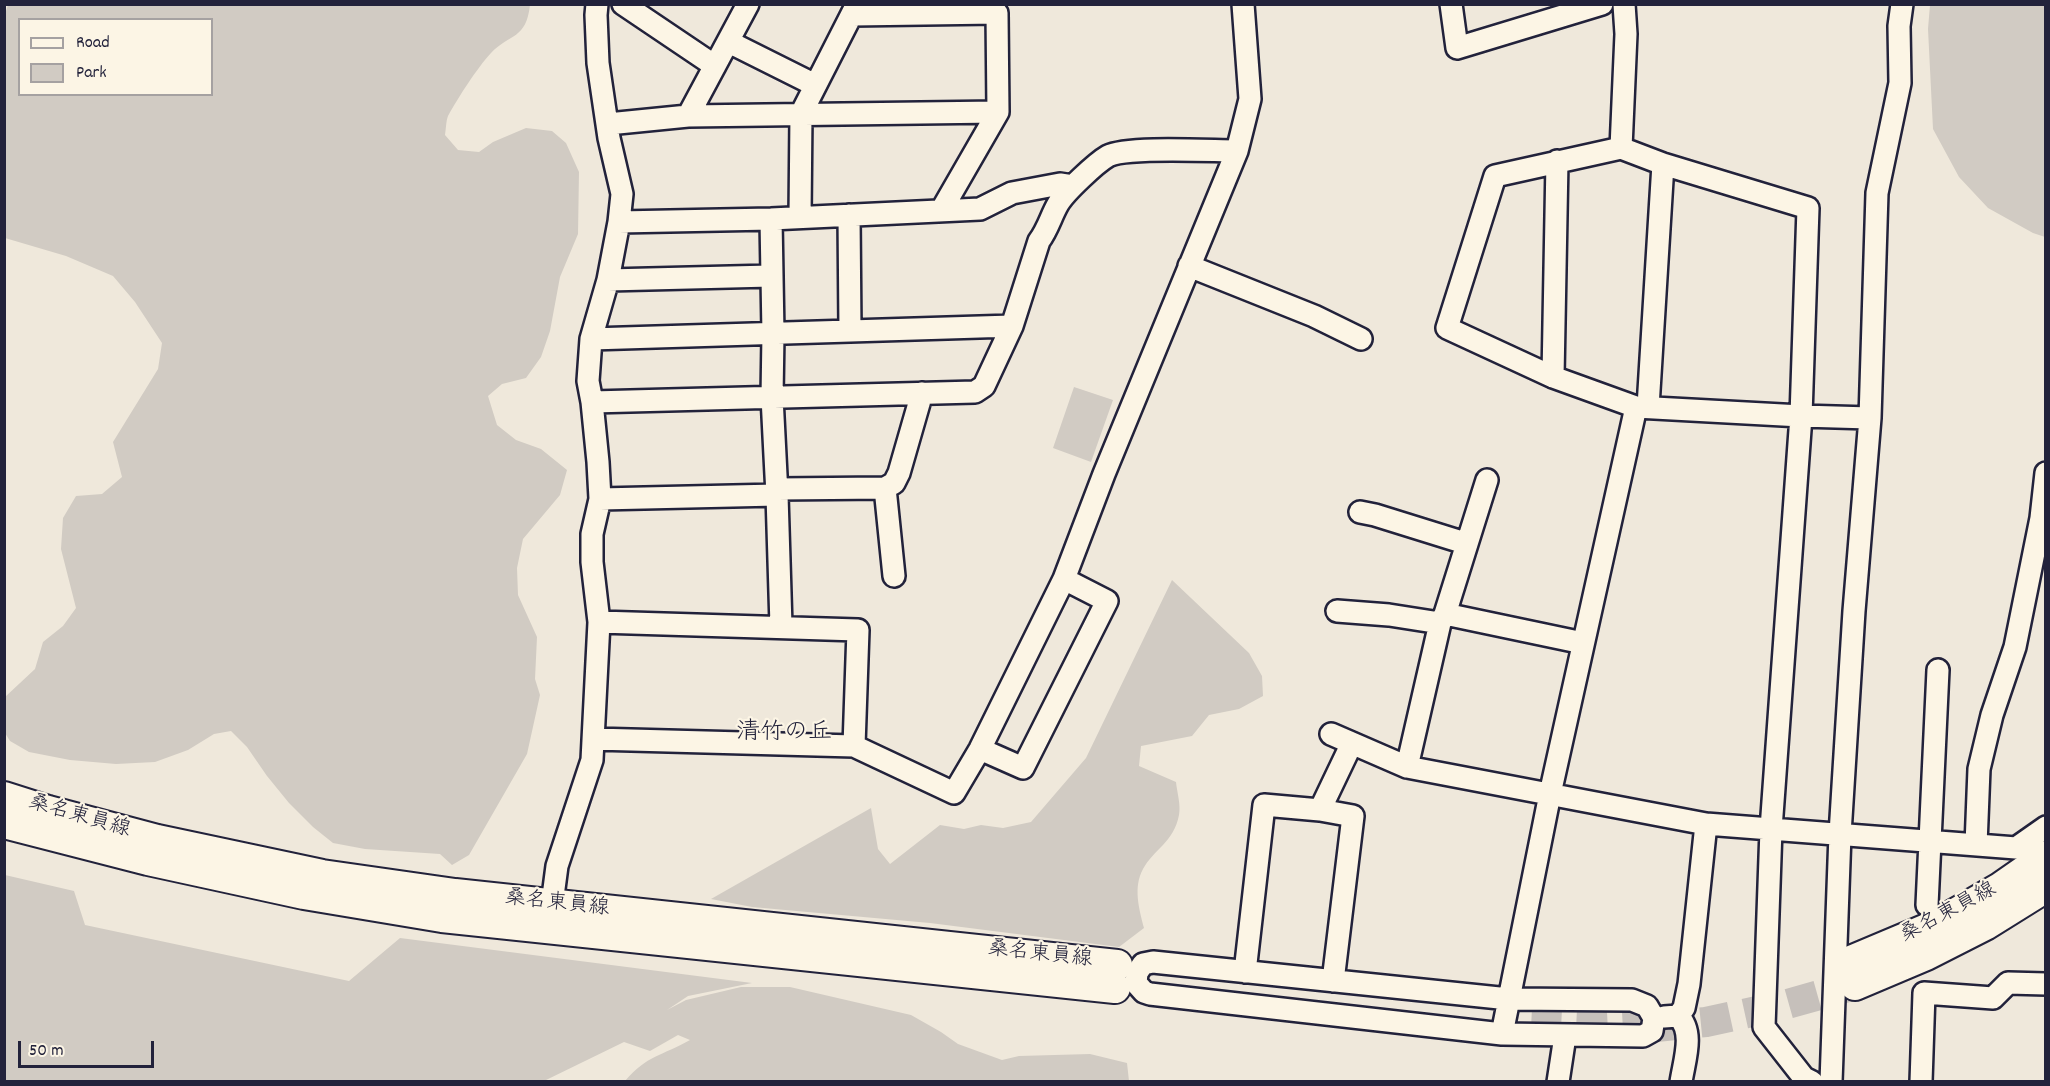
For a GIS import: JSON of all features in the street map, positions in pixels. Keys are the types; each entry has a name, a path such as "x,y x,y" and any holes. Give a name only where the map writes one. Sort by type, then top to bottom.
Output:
{"main road":[{"name":"桑名東員線","path":"4,797 158,840 322,875 455,894 552,904 1116,976 442,917 304,894 148,860 4,824"},
{"name":"桑名東員線","path":"2046,856 2000,888 1851,974 1926,955 1985,925 2046,886"}],"street":[{"path":"552,904 557,866 592,760 599,622 592,562 592,534 600,499 592,402 588,381 591,339 608,280 622,194 609,138 598,63 597,4"},
{"path":"623,4 715,66"},
{"path":"688,116 748,4"},
{"path":"594,739 854,746 954,793 980,749 1065,579 1104,474 1237,151 1250,99 1244,4"},
{"path":"1451,4 1457,48 1602,4"},
{"path":"1622,148 1626,34 1624,4"},
{"path":"1831,1082 1840,834 1854,611 1870,418 1877,193 1900,83 1899,26 1902,4"},
{"path":"800,218 801,114 855,10 997,13 998,112 942,211"},
{"path":"729,42 815,85"},
{"path":"608,124 688,116 998,112"},
{"path":"1812,1082 1804,1078 1764,1027 1771,829 1802,416 1808,208 1663,164 1622,148 1495,176 1447,328 1553,377 1642,407 1802,416 1870,418"},
{"path":"592,402 975,392 984,386 1012,326 1039,241 1047,230 1058,203 1073,186 1108,156 1128,151 1237,151"},
{"path":"1553,377 1557,161"},
{"path":"1502,1034 1583,643 1642,407 1663,164"},
{"path":"619,222 800,218 980,209 1012,193 1059,184 1073,186"},
{"path":"849,214 850,332"},
{"path":"771,219 772,397 781,626"},
{"path":"1189,266 1314,316 1361,339"},
{"path":"608,280 771,276"},
{"path":"591,339 1012,326"},
{"path":"600,499 885,488 894,483 899,473 922,393"},
{"path":"1976,845 1979,769 1992,715 2015,647 2043,519 2046,473"},
{"path":"1407,767 1442,618 1486,480"},
{"path":"885,488 894,576"},
{"path":"1360,512 1465,543"},
{"path":"980,749 1023,768 1107,601 1065,579"},
{"path":"1337,610 1442,618 1583,643"},
{"path":"599,622 858,630 854,746"},
{"path":"1926,905 1938,670"},
{"path":"1331,734 1407,767 1706,824 2016,848 2046,827"},
{"path":"1320,810 1352,743"},
{"path":"1245,972 1263,805 1320,810 1353,816 1333,981"},
{"path":"1678,1016 1684,1008 1689,984 1706,824"},
{"path":"1153,962 1333,981 1509,999 1632,1000 1647,1006 1654,1018 1652,1031 1643,1036 1502,1034 1150,994 1144,992 1136,983 1137,973 1143,964 1153,962"},
{"path":"1921,1082 1924,993 1993,998 2008,983 2046,984"},
{"path":"1654,1018 1678,1016 1685,1022 1688,1040 1681,1082"},
{"path":"1558,1082 1565,1036"}],"green space":[{"path":"8,5 530,5 528,16 521,30 491,53 468,83 448,116 445,135 458,150 479,152 493,142 526,128 552,131 566,143 579,172 578,234 560,277 550,331 541,357 526,378 502,384 488,396 497,425 516,440 541,449 567,470 560,495 523,539 517,568 518,595 537,637 535,679 540,695 527,754 469,855 452,865 440,854 365,849 333,843 289,803 247,747 231,731 214,734 188,750 155,762 116,764 70,760 29,752 10,741 5,733 5,697 35,669 43,642 63,626 76,608 61,549 63,518 76,496 102,494 122,477 113,442 158,369 162,343 135,302 113,276 66,256 5,238 4,17"},
{"path":"1930,5 2045,5 2045,237 2033,233 1988,208 1959,177 1933,129 1928,29"},
{"path":"1074,387 1113,400 1091,462 1053,448"},
{"path":"1172,580 1249,653 1262,676 1263,696 1239,709 1209,715 1192,736 1141,746 1139,766 1176,782 1179,811 1173,832 1148,862 1140,876 1138,898 1144,928 1119,947 930,923 752,907 711,899 871,808 878,849 890,864 940,825 964,829 981,825 1003,828 1031,822 1086,758"},
{"path":"5,875 74,891 85,925 349,981 400,938 752,983 688,996 667,1010 686,1000 741,987 790,987 911,1015 958,1044 1002,1060 1019,1056 1090,1054 1127,1063 1129,1081 625,1081 640,1066 690,1040 678,1035 650,1051 624,1042 544,1081 5,1081"}],"tunnel":[{"path":"1656,1027 1706,1022 1784,1005 1855,985"},
{"path":"1532,1008 1593,1011 1649,1008"}],"district":[{"name":"清竹の丘","path":"784,735"}]}
